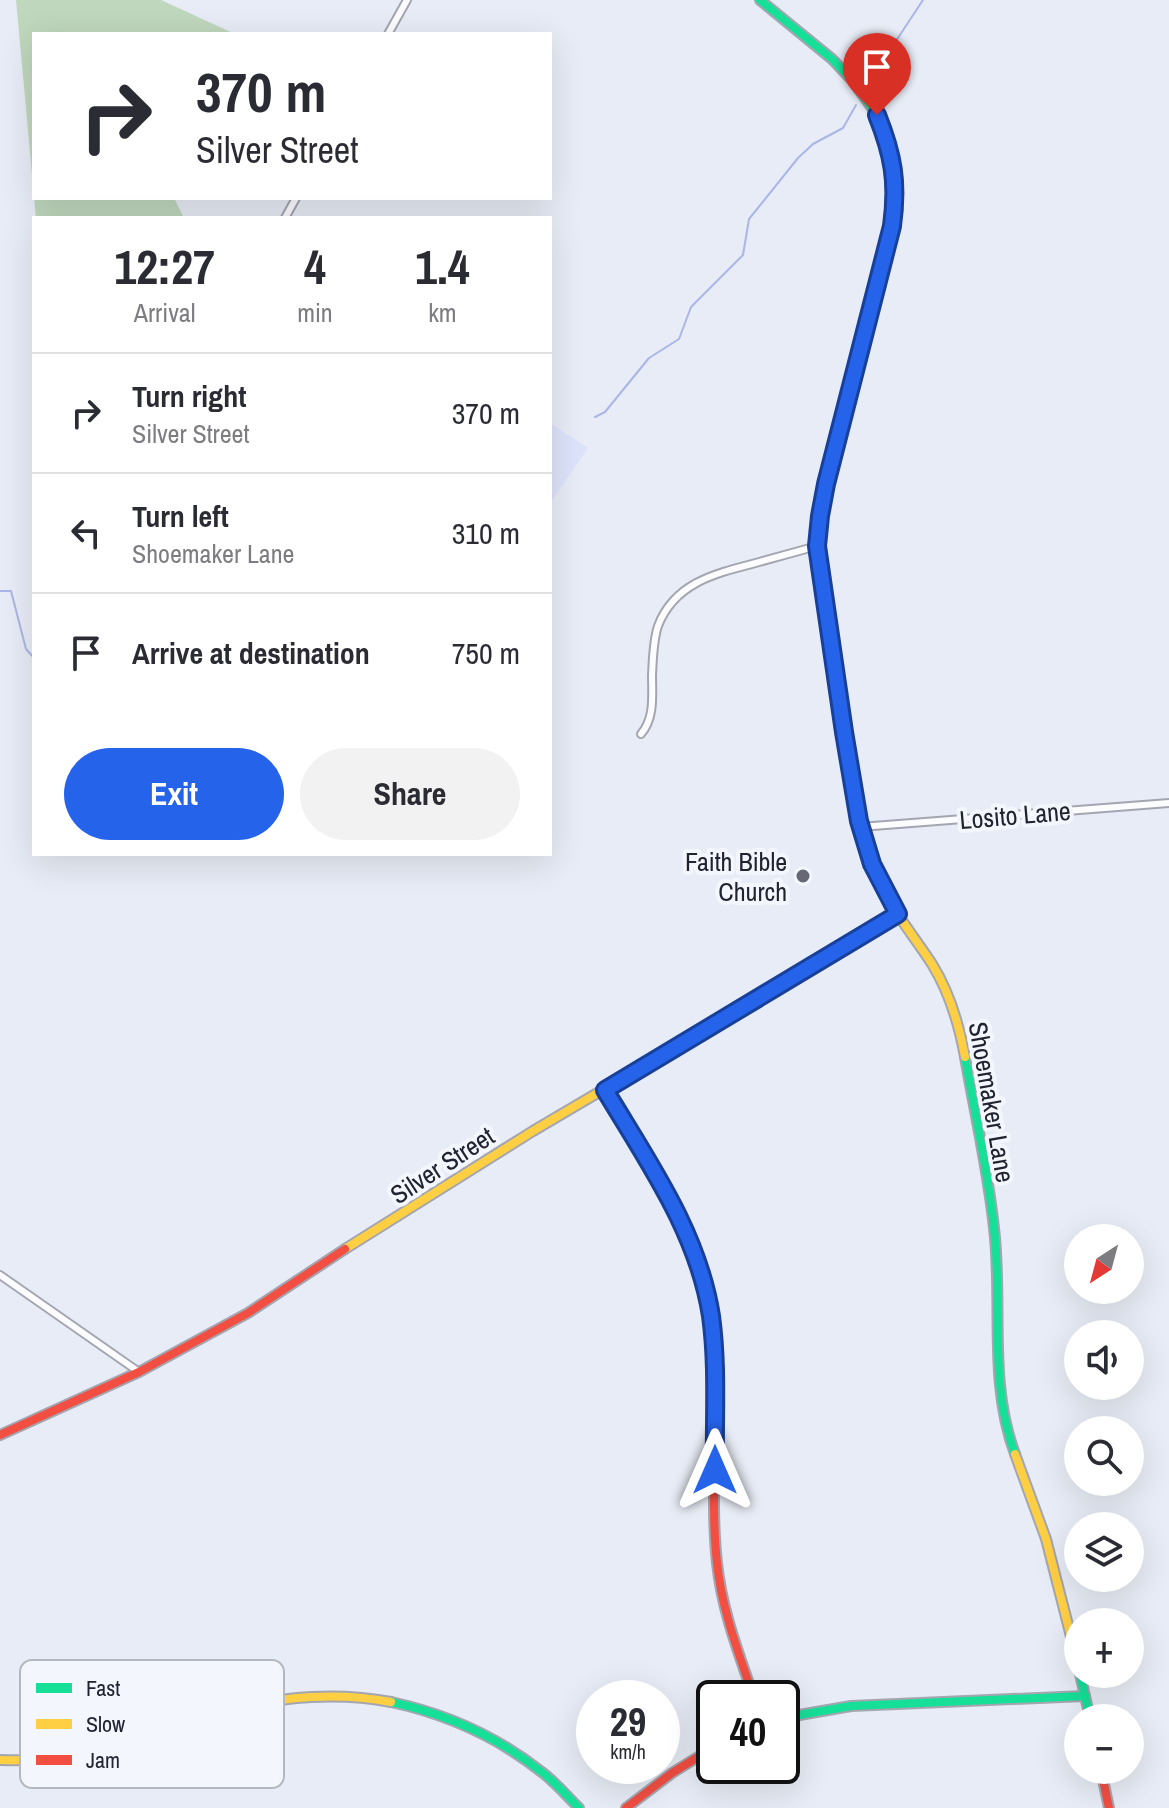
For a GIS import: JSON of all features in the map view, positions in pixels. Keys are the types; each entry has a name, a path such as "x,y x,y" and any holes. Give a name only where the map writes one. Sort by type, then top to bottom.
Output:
{"street":[{"path":"389,32 407,0"},
{"name":"Shoemaker Lane","path":"760,0 832,59 859,88 879,120 895,174 892,226 826,484 817,546 860,827 872,864 898,914 945,988 960,1028 994,1227 1002,1407 1012,1447 1046,1539 1064,1609"},
{"path":"641,734 651,713 657,630 678,596 694,583 712,575 817,546"},
{"name":"Losito Lane","path":"860,827 1169,803"},
{"name":"Silver Street","path":"0,1435 139,1372 248,1313 533,1131 898,914"},
{"path":"605,1090 677,1211 693,1246 705,1289 714,1349 715,1529 719,1582 734,1643 747,1680"},
{"path":"0,1275 139,1372"},
{"path":"1083,1688 1087,1704"},
{"path":"284,1699 316,1695 362,1697 414,1706 450,1718 509,1747 556,1784 579,1808"},
{"path":"800,1715 851,1706 1085,1696"},
{"path":"626,1808 696,1758"},
{"path":"1104,1784 1109,1808"}],"shaded area":[{"path":"552,424 588,448 552,500"}],"green space":[{"path":"16,0 161,0 231,32 32,32 32,174"},
{"path":"34,200 175,200 183,216 36,216"}],"waterway":[{"path":"870,81 890,55 890,50 923,0"},
{"path":"595,417 605,412 649,358 679,339 691,307 743,255 749,219 798,158 813,144 843,128 856,105"},
{"path":"0,591 11,591 26,649 32,656"}],"traffic: fast":[{"path":"760,0 832,59 853,81 877,115 893,162 895,179 892,226 826,484 818,532 818,561 827,621"},
{"path":"745,1006 898,914"},
{"path":"965,1057 991,1207 996,1256 999,1371 1007,1427 1015,1454"},
{"path":"1083,1688 1087,1704"},
{"path":"800,1715 851,1706 1085,1696"},
{"path":"391,1702 452,1720 508,1748 543,1773 579,1808"}],"traffic: slow":[{"path":"827,621 859,821 891,902 932,964 949,997 965,1057"},
{"path":"345,1249 533,1131 745,1006"},
{"path":"1015,1454 1046,1539 1064,1609"},
{"path":"284,1700 331,1696 391,1702"},
{"path":"0,1760 20,1760"}],"traffic: jam":[{"path":"605,1090 675,1208 687,1232 704,1284 711,1318 716,1388 714,1493 717,1563 727,1615 748,1680"},
{"path":"0,1435 139,1372 248,1313 345,1249"},
{"path":"626,1808 696,1758"},
{"path":"1104,1784 1109,1808"}],"place":[{"name":"Faith Bible Church","path":"803,876"}],"route":[{"path":"715,1470 714,1345 702,1274 677,1211 605,1090 898,914 872,864 859,821 817,546 826,484 892,226 894,168 877,115"}]}
